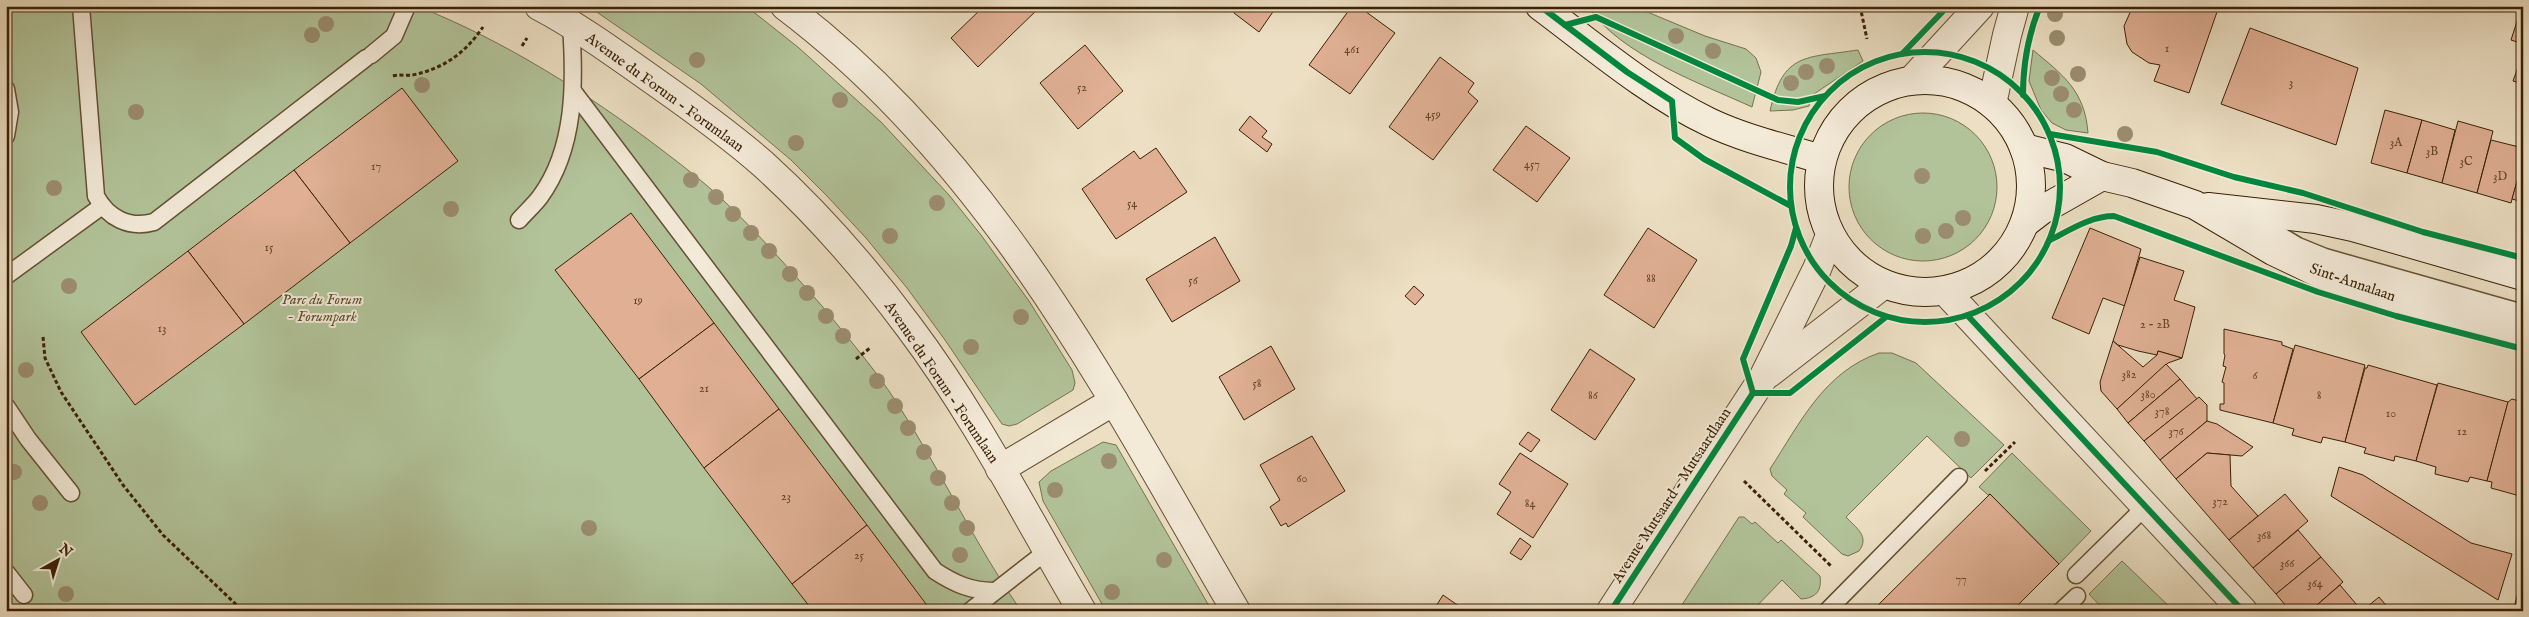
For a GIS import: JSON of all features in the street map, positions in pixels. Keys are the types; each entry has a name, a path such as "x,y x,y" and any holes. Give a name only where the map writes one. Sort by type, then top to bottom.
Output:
{"street":[{"path":"785,6 850,62 903,112 953,166 1016,247 1114,401 1236,611"},
{"path":"1540,6 1627,72 1679,106 1710,122 1752,138 1821,159"},
{"path":"1912,80 1980,6"},
{"path":"1992,104 2007,34 2016,6"},
{"name":"Avenue du Forum - Forumlaan","path":"542,7 571,24 702,115 762,164 823,222 870,276 911,329 1000,468 1082,611"},
{"path":"1912,80 1941,81 1968,89 1992,104 2011,124 2024,148 2031,183 2031,199 2025,223 2014,245 1999,264 1979,279 1946,292 1913,293 1883,285 1862,273 1843,256 1830,235 1821,211 1818,185 1821,159 1831,135 1852,109 1865,98 1888,86 1912,80"},
{"name":"Sint-Annalaan","path":"2024,148 2064,158 2102,176 2132,183 2195,205 2274,251 2321,274 2353,286 2523,332"},
{"path":"2025,223 2042,210 2102,176"},
{"name":"Sint-Annalaan","path":"2195,205 2316,219 2353,227 2523,276"},
{"name":"Avenue Mutsaard - Mutsaardlaan","path":"1610,611 1763,378 1817,269 1830,235"},
{"name":"Avenue Mutsaard - Mutsaardlaan","path":"1763,378 1883,285"},
{"path":"1946,292 2243,611"},
{"name":"Avenue du Forum - Forumlaan","path":"1000,468 1114,401"}],"lane":[{"path":"81,6 96,196 110,214 125,222 142,225 154,222 369,57 394,36 407,6"},
{"path":"519,220 540,197 558,164 567,132 573,91 571,24"},
{"path":"6,89 10,112 6,136"},
{"path":"573,91 935,571 964,587 978,591 994,591"},
{"path":"6,276 102,206"},
{"name":"Sint-Annalaan","path":"2239,211 2298,246 2325,257 2523,313"},
{"path":"6,406 28,439 71,493"},
{"path":"1828,611 1959,478"},
{"path":"2076,576 2146,506"},
{"path":"970,611 1047,551"},
{"path":"6,572 24,595"},
{"path":"2061,611 2077,596"}],"path":[{"path":"1860,6 1867,39"},
{"path":"385,78 411,75 449,61 470,46 483,27"},
{"path":"43,337 45,358 58,385 83,427 123,485 164,535 243,611"},
{"path":"856,359 870,348"},
{"path":"1981,475 2015,442"},
{"path":"1744,481 1817,553"}],"green space":[{"name":"Parc du Forum - Forumpark","path":"6,6 417,6 482,35 544,70 634,129 708,187 761,239 822,306 889,390 988,560 1021,611 6,611"},
{"path":"588,6 746,6 799,48 881,122 949,195 1029,301 1072,370 1075,383 1073,390 1017,424 1009,426 1002,424 907,288 866,238 826,195 791,160 701,84"},
{"path":"1588,6 1633,6 1705,36 1746,49 1756,58 1761,72 1752,107 1686,78 1640,53 1619,39"},
{"path":"1858,50 1863,61 1811,96 1809,106 1793,110 1770,111 1775,92 1782,78 1799,61 1811,57"},
{"path":"2033,50 2071,85 2082,106 2088,133 2066,130 2052,123 2041,110 2029,81"},
{"path":"1923,113 1938,114 1951,118 1976,134 1992,159 1996,172 1996,202 1992,215 1976,240 1951,256 1938,260 1923,261 1908,260 1895,256 1870,240 1854,215 1850,202 1849,187 1850,172 1854,159 1870,134 1895,118 1908,114"},
{"path":"1879,353 1892,353 1916,363 2004,445 1971,478 1927,436 1846,517 1860,532 1863,541 1859,551 1848,556 1842,554 1803,517 1806,513 1784,494 1787,490 1772,476 1770,469 1803,417 1828,386 1860,362"},
{"path":"1103,442 1116,445 1212,611 1106,611 1043,501 1039,482 1051,471"},
{"path":"2012,453 2091,531 2059,564 1990,494 1988,495 1979,487"},
{"path":"1739,517 1744,517 1752,524 1755,522 1778,543 1781,540 1820,576 1819,590 1811,597 1801,599 1782,580 1752,611 1678,611"},
{"path":"2122,561 2174,611 2105,611 2089,594"}],"building":[{"path":"980,6 1037,6 1039,8 978,67 951,38 982,8"},
{"path":"1239,6 1277,6 1259,32 1234,13"},
{"path":"1352,6 1358,6 1395,33 1350,94 1309,65"},
{"path":"2133,6 2214,6 2218,9 2189,93 2154,81 2160,65 2149,63 2132,52 2127,44 2124,26"},
{"path":"2520,12 2523,13 2523,44 2511,40"},
{"path":"2250,28 2358,68 2336,145 2221,104"},
{"path":"1085,45 1123,91 1078,129 1040,83"},
{"path":"2523,53 2523,84 2513,81"},
{"path":"1440,57 1474,83 1468,92 1478,101 1433,160 1389,127"},
{"path":"402,88 458,161 350,243 294,170"},
{"path":"2385,110 2422,120 2407,173 2371,163"},
{"path":"1250,116 1267,131 1262,137 1272,144 1267,152 1239,130"},
{"path":"2422,120 2455,130 2442,183 2407,173"},
{"path":"2458,121 2493,131 2477,193 2442,183"},
{"path":"1526,126 1570,158 1537,202 1493,170"},
{"path":"2491,140 2523,148 2523,160 2511,203 2477,193"},
{"path":"1156,148 1187,192 1116,239 1082,189 1134,151 1140,159"},
{"path":"2523,160 2523,202 2512,199"},
{"path":"294,170 350,243 244,324 188,251"},
{"path":"631,213 714,323 639,379 555,270"},
{"path":"1648,228 1697,260 1654,328 1604,295"},
{"path":"2090,228 2141,249 2125,306 2103,298 2089,334 2052,318"},
{"path":"1215,237 1240,281 1172,322 1146,279"},
{"path":"188,251 244,324 135,405 81,332"},
{"path":"2140,257 2184,271 2174,300 2195,307 2182,358 2158,351 2157,355 2138,351 2118,345 2113,341"},
{"path":"1414,286 1424,295 1415,305 1405,296"},
{"path":"714,323 779,409 704,468 639,379"},
{"path":"2224,329 2282,342 2282,345 2293,349 2273,423 2220,410 2220,404 2224,404 2224,383 2222,382 2226,367 2223,366 2225,355"},
{"path":"2113,341 2143,367 2157,355 2158,351 2182,358 2168,363 2117,409 2101,391 2100,382"},
{"path":"2295,345 2365,365 2345,442 2323,437 2321,443 2292,435 2294,429 2273,423"},
{"path":"1271,346 1295,389 1244,420 1219,377"},
{"path":"1590,349 1635,379 1595,440 1551,410"},
{"path":"2166,364 2180,379 2128,423 2117,409"},
{"path":"2368,365 2437,385 2416,461 2395,456 2394,461 2364,453 2366,448 2345,442 2365,368"},
{"path":"2180,379 2197,399 2144,441 2128,423"},
{"path":"2438,383 2508,402 2487,481 2470,477 2468,482 2435,474 2436,467 2416,461"},
{"path":"2199,397 2207,405 2207,421 2160,460 2144,441"},
{"path":"2512,399 2523,402 2523,491 2521,490 2520,496 2491,488 2492,482 2487,481 2508,402"},
{"path":"779,409 867,525 792,584 704,468"},
{"path":"2207,421 2217,424 2253,447 2242,456 2207,453 2176,479 2160,460"},
{"path":"1528,432 1540,440 1531,452 1519,444"},
{"path":"1312,436 1345,491 1288,527 1286,523 1281,526 1270,507 1280,500 1260,465"},
{"path":"1520,453 1568,484 1533,538 1497,514 1511,492 1499,484"},
{"path":"2207,453 2230,455 2231,486 2258,516 2229,540 2176,479"},
{"path":"2339,467 2363,475 2471,543 2512,554 2498,600 2331,496"},
{"path":"1990,494 2059,564 2012,611 1872,611"},
{"path":"2285,494 2308,521 2253,568 2229,540"},
{"path":"867,525 929,608 926,611 813,611 792,584"},
{"path":"2298,530 2321,557 2276,594 2253,568"},
{"path":"1520,538 1531,546 1521,560 1510,553"},
{"path":"2321,557 2343,582 2310,611 2290,611 2276,594"},
{"path":"2340,585 2362,611 2310,611"},
{"path":"2518,592 2523,593 2523,610 2514,608"},
{"path":"1443,595 1466,611 1433,611"},
{"path":"2379,597 2391,611 2362,611"}],"cycle path":[{"path":"1540,6 1627,72 1672,101 1675,138 1704,159 1791,206"},
{"path":"1902,54 1948,6"},
{"path":"2023,95 2027,50 2040,6"},
{"path":"1565,25 1596,17 1778,100 1798,102 1825,96"},
{"path":"1925,52 1951,55 1977,62 2011,83 2029,101 2050,135 2057,161 2060,187 2057,213 2050,239 2029,273 2011,291 1977,312 1951,319 1925,322 1899,319 1873,312 1839,291 1821,273 1800,239 1793,213 1790,187 1793,161 1800,135 1821,101 1839,83 1873,62 1899,55 1925,52"},
{"path":"2050,134 2157,152 2234,177 2303,193 2423,232 2523,258"},
{"path":"2050,240 2089,221 2114,216 2318,292 2396,316 2523,349"},
{"path":"1753,393 1743,359 1791,246 1796,228"},
{"path":"1968,316 2243,611"},
{"path":"1753,393 1790,393 1886,317"},
{"path":"1611,611 1753,393"}]}
